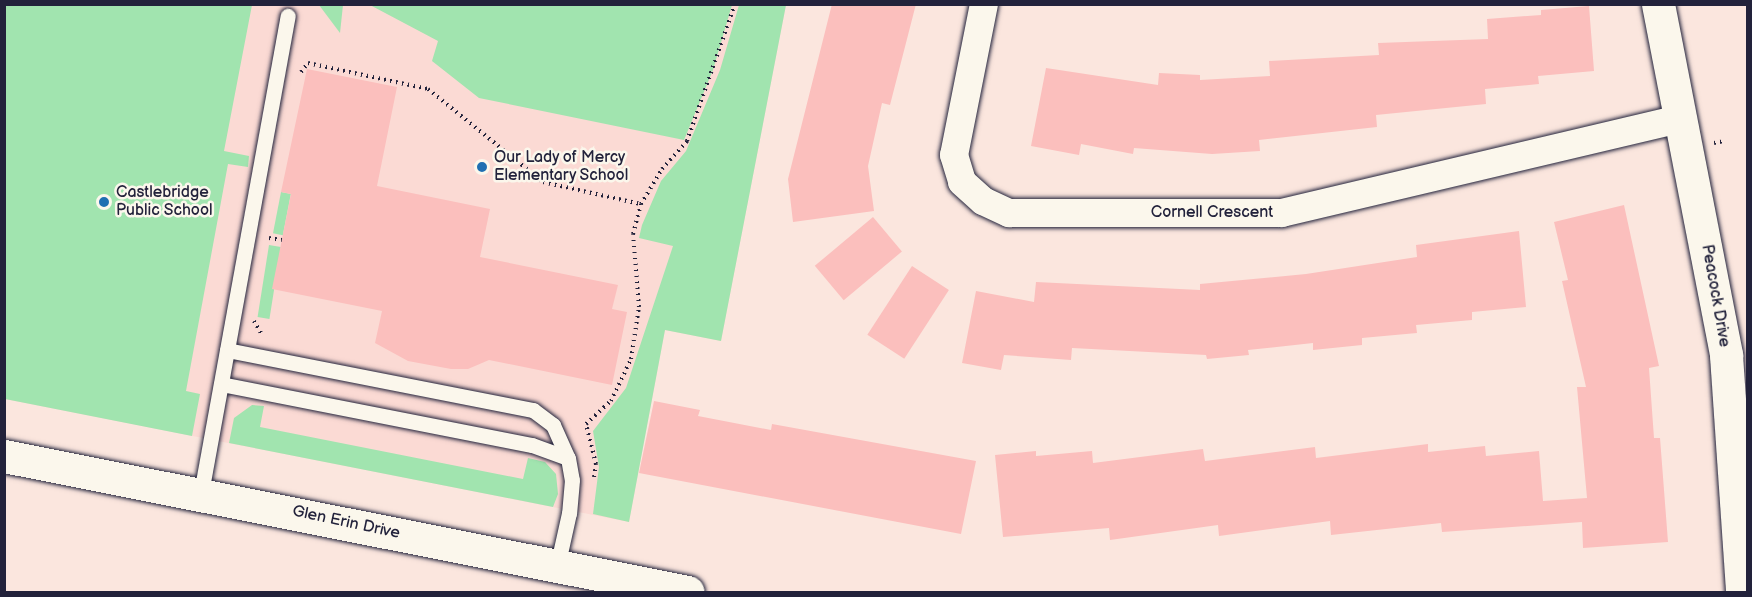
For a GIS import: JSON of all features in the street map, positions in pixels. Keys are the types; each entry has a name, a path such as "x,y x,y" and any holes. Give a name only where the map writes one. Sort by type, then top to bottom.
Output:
{"street":[{"name":"Cornell Crescent","path":"984,4 954,154 962,182 983,201 1009,213 1282,213 1679,119"},
{"name":"Peacock Drive","path":"1658,4 1726,355 1742,592"},
{"name":"Glen Erin Drive","path":"4,456 201,493 557,567 628,587 688,592"}],"lane":[{"path":"201,493 288,16"},
{"path":"227,350 533,410 553,425 568,458 572,480 569,513 557,567"},
{"path":"221,384 528,444 568,458"}],"path":[{"path":"593,483 596,464 586,424 611,401 631,359 639,307 633,234 641,204 662,169 687,141 716,69 735,4"},
{"path":"300,80 308,63 429,89 543,182 641,204"},
{"path":"266,249 270,226"},
{"path":"268,237 282,240"},
{"path":"253,317 258,331 265,337"}],"shaded area":[{"name":"Our Lady of Mercy Elementary School","path":"4,5 786,5 721,341 665,330 629,522 5,399"}],"green space":[{"name":"Castlebridge Public School","path":"5,4 252,5 224,151 249,156 248,167 228,164 186,391 200,394 192,436 5,399"},
{"path":"319,5 343,5 340,33"},
{"path":"370,5 732,5 713,70 684,140 479,98 432,61 438,41"},
{"path":"739,5 786,5 721,341 665,330 629,522 593,514 599,467 593,431 626,388 673,246 639,238 642,225 661,181 686,151 720,70"},
{"path":"281,192 291,194 283,235 273,233"},
{"path":"269,245 281,247 269,319 258,317"},
{"path":"252,405 264,406 260,427 523,479 528,458 545,462 556,474 558,494 553,507 229,443 234,418"}],"building":[{"path":"832,4 916,4 890,105 882,103 868,166 874,211 793,222 788,179"},
{"path":"1589,6 1594,71 1538,76 1539,84 1485,89 1486,104 1376,115 1377,127 1259,140 1260,151 1212,154 1134,148 1133,154 1081,144 1079,155 1031,146 1046,68 1158,85 1159,73 1200,75 1200,80 1270,76 1269,61 1379,55 1378,43 1488,39 1487,19 1541,15 1541,10"},
{"path":"307,69 397,87 377,186 490,209 480,257 618,285 612,309 627,312 612,385 489,360 468,369 451,369 408,361 375,343 382,311 272,289 291,194 281,192"},
{"path":"1624,205 1659,366 1649,368 1654,438 1660,438 1668,542 1583,548 1582,522 1442,532 1441,523 1331,535 1330,521 1219,536 1218,525 1110,540 1109,528 1003,537 995,455 1036,451 1036,456 1092,451 1093,463 1203,449 1205,461 1315,447 1316,458 1428,444 1428,452 1485,446 1486,456 1539,451 1543,501 1587,498 1577,387 1586,387 1562,281 1568,280 1554,222"},
{"path":"873,217 902,251 844,300 815,266"},
{"path":"1519,231 1526,307 1472,312 1472,320 1416,325 1417,333 1362,338 1362,345 1313,350 1313,343 1248,350 1249,355 1207,359 1206,355 1072,348 1071,360 1004,355 1001,370 962,363 976,291 1034,302 1036,282 1200,290 1200,284 1306,274 1417,257 1416,245"},
{"path":"912,266 949,290 904,359 867,335"},
{"path":"654,401 700,410 698,416 771,430 772,424 976,461 961,534 639,473"}],"place":[{"name":"Our Lady of Mercy Elementary School","path":"482,167"},
{"name":"Castlebridge Public School","path":"104,202"}]}
